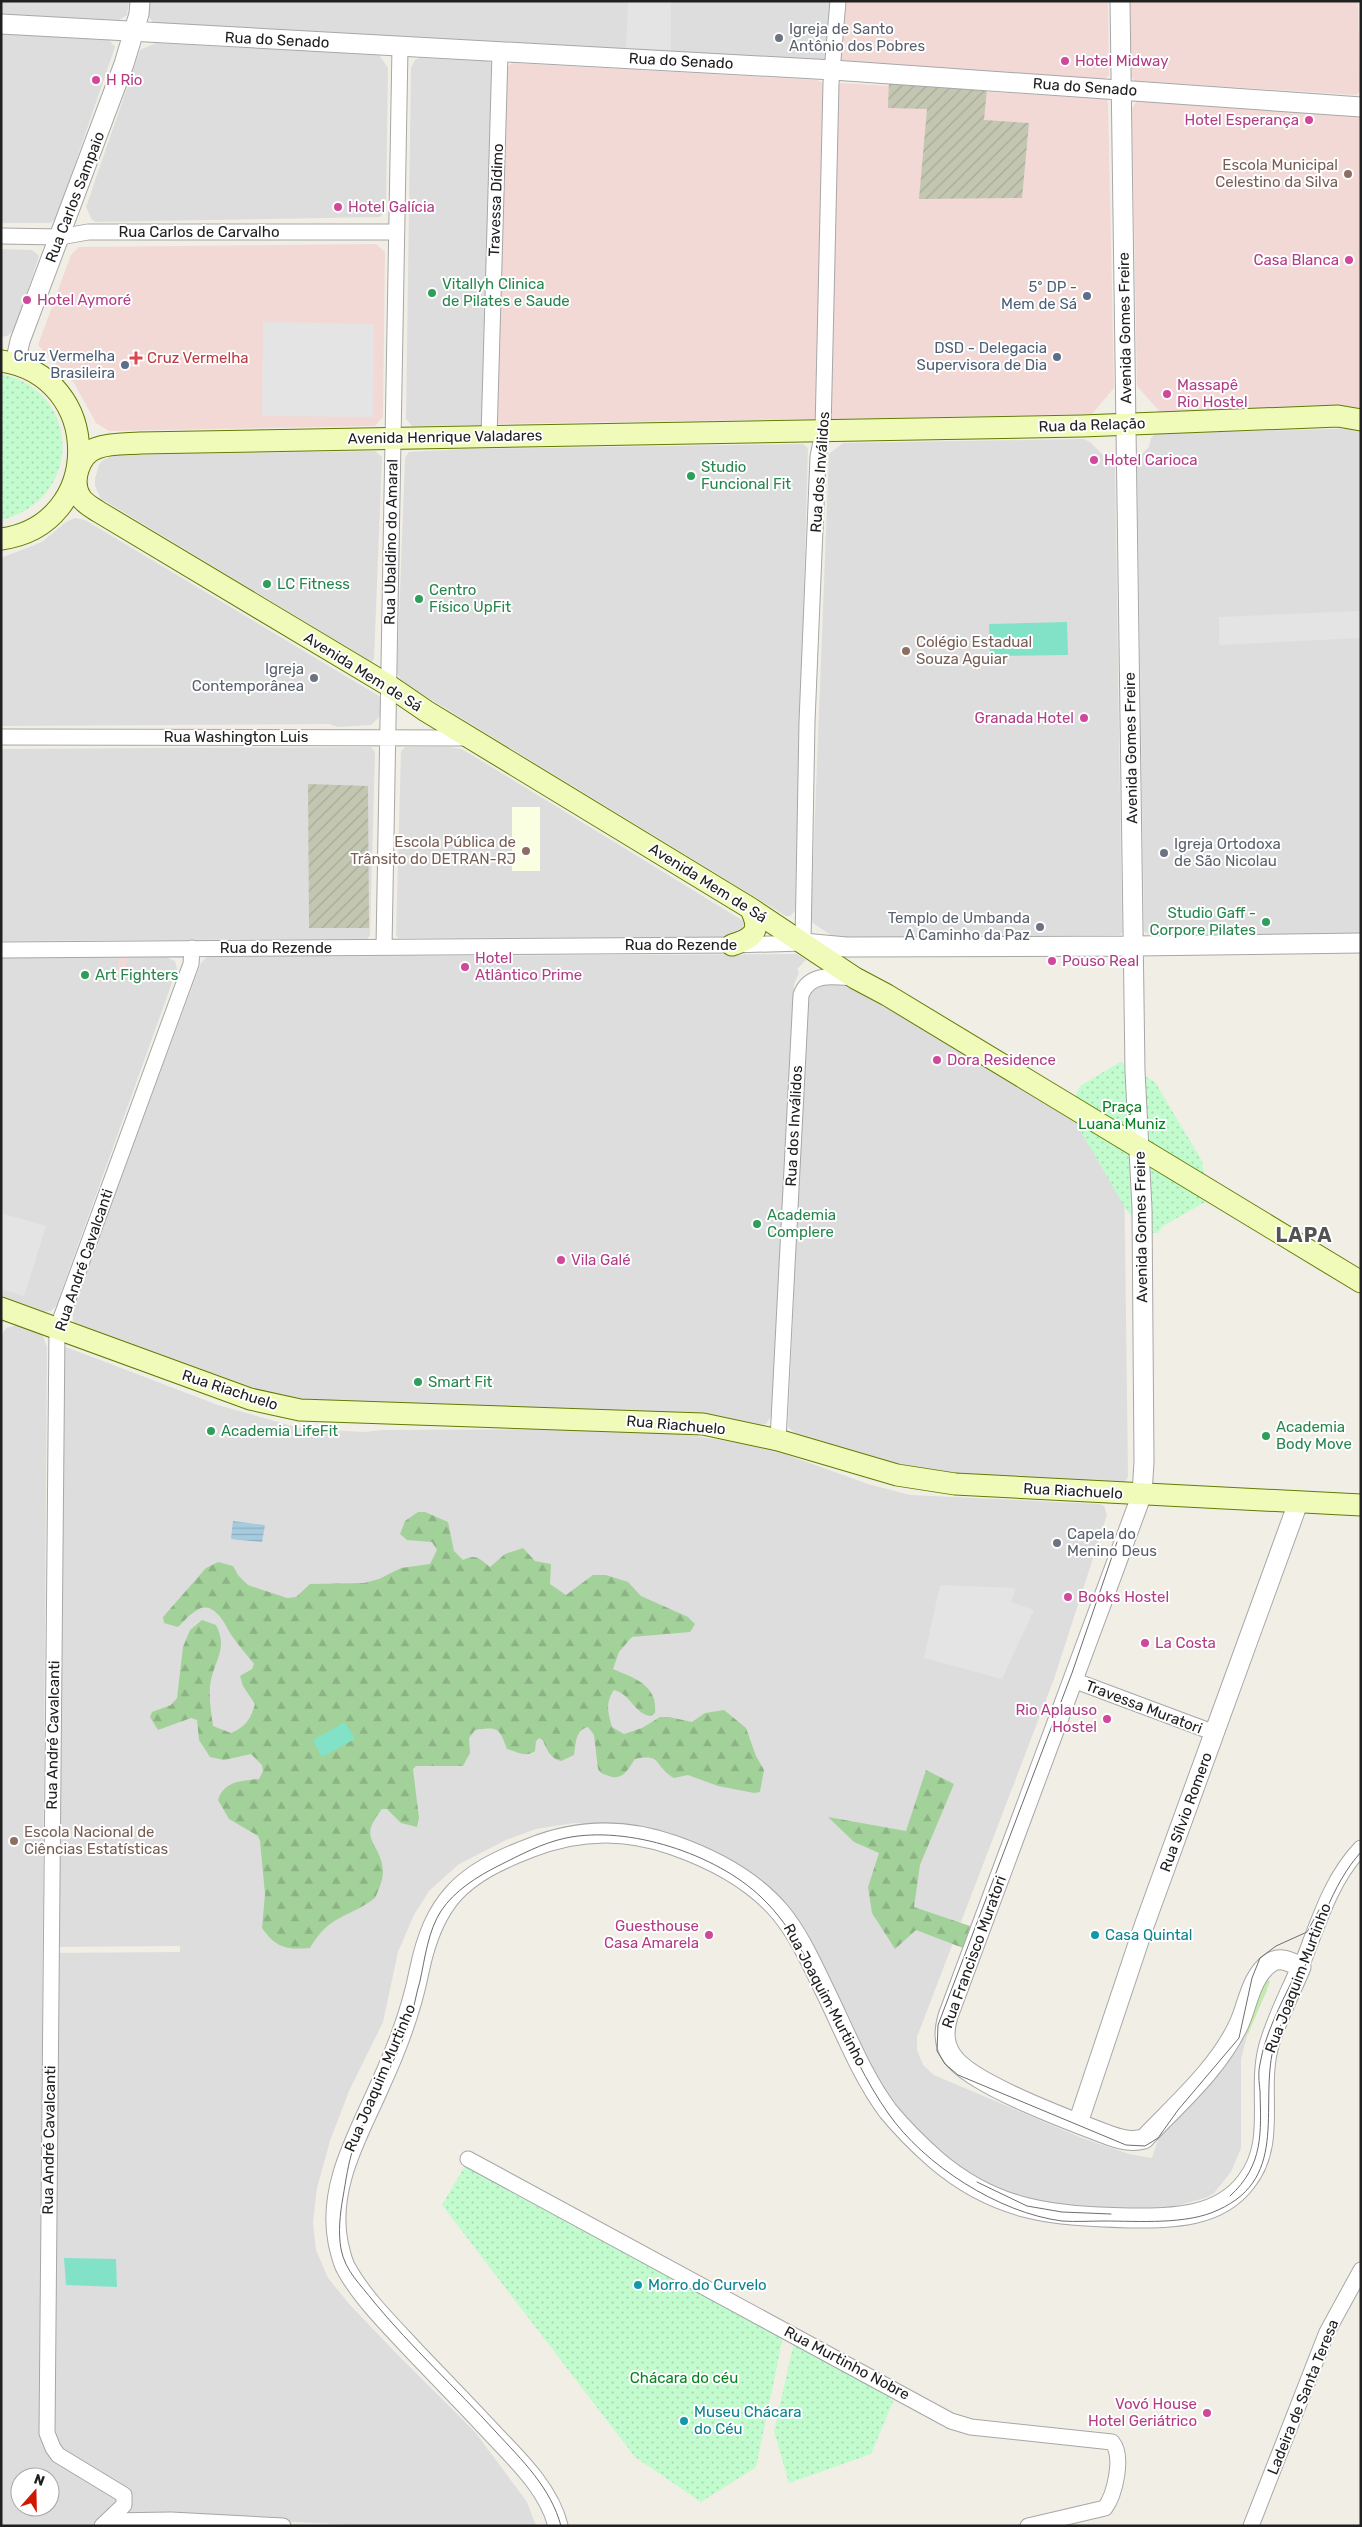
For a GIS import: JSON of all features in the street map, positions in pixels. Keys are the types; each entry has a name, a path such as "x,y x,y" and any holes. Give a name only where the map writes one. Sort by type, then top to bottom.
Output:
{"main road":[{"path":"1,539 27,532 51,516 68,494 78,470 80,452 78,434 66,403 44,379 8,362"},
{"name":"Rua da Relação","path":"823,431 1127,424 1338,416 1361,420"},
{"name":"Avenida Henrique Valadares","path":"78,470 89,452 104,446 140,443 823,431"},
{"name":"Avenida Mem de Sá","path":"78,470 79,494 94,508 388,685 470,738 750,908 855,978 887,995 1361,1282"},
{"path":"732,945 749,940 753,935 755,923 750,908"},
{"name":"Rua Riachuelo","path":"3,1313 57,1329 250,1399 284,1407 316,1410 664,1421 703,1424 778,1440 863,1467 916,1479 989,1486 1361,1504"}],"street":[{"name":"Rua Carlos Sampaio","path":"8,362 20,341 60,237 135,30 140,1"},
{"name":"Rua dos Inválidos","path":"803,943 808,703 818,457 823,431 833,70 838,1"},
{"name":"Avenida Gomes Freire","path":"1120,1 1135,946 1135,1071 1142,1209 1144,1462 1142,1494"},
{"name":"Rua do Senado","path":"1,24 833,70 1361,107"},
{"name":"Rua Ubaldino do Amaral","path":"384,947 400,47"},
{"name":"Travessa Dídimo","path":"489,437 500,53"},
{"name":"Rua Carlos de Carvalho","path":"1,236 60,237 88,232 396,232"},
{"name":"Rua Washington Luis","path":"1,737 470,738"},
{"name":"Rua do Rezende","path":"1,950 803,943 846,946 1135,946 1361,942"},
{"name":"Rua André Cavalcanti","path":"105,2524 124,2505 124,2494 58,2455 47,2433 57,1329 191,964 192,948"},
{"name":"Rua dos Inválidos","path":"778,1440 801,996 808,984 817,978 834,976 855,978"},
{"name":"Rua Francisco Muratori","path":"1142,1494 948,2016 944,2036 950,2054 972,2075 1004,2091 1078,2123 1124,2140 1144,2139 1209,2070 1228,2043 1260,1972 1276,1960 1284,1959 1301,1967"},
{"name":"Rua Sílvio Romero","path":"1078,2123 1144,1926 1298,1502"},
{"name":"Travessa Muratori","path":"1074,1680 1215,1733"},
{"name":"Rua Joaquim Murtinho","path":"558,2526 549,2501 515,2456 390,2325 359,2288 344,2266 337,2237 338,2207 348,2153 382,2083 411,2012 430,1931 441,1907 457,1888 489,1867 526,1849 565,1836 594,1833 626,1833 661,1840 728,1869 756,1888 778,1910 797,1936 869,2079 888,2110 940,2162 979,2188 1026,2209 1055,2215 1153,2218 1188,2215 1223,2204 1238,2192 1251,2176 1260,2157 1264,2138 1265,2068 1269,2047 1336,1883 1347,1864 1361,1848"},
{"name":"Rua Murtinho Nobre","path":"468,2159 951,2420 971,2427 1112,2442 1117,2452 1117,2474 1105,2508 1028,2526"},
{"name":"Ladeira de Santa Teresa","path":"1251,2526 1327,2332 1361,2270"},
{"path":"105,2524 171,2520 283,2526"}],"shaded area":[{"path":"1,1 129,1 127,15 119,20 1,15"},
{"path":"148,1 831,1 827,63 158,23 153,22 147,14"},
{"path":"628,1 671,1 671,50 626,48"},
{"path":"843,1 1108,1 1109,75 1105,79 843,64 840,61"},
{"path":"1130,1 1358,1 1360,91 1356,95 1135,81 1131,77"},
{"path":"1,34 109,40 115,47 56,219 50,223 1,223"},
{"path":"156,43 379,55 388,68 386,211 380,217 96,222 92,220 86,207 140,50"},
{"path":"419,58 489,61 493,65 482,425 412,426 406,419 411,68 415,60"},
{"path":"512,63 817,80 824,84 816,417 813,419 496,424 506,68"},
{"path":"889,80 987,88 984,120 1029,123 1022,198 919,199 927,109 888,108"},
{"path":"841,83 1105,99 1108,101 1114,388 1092,414 828,419 837,85"},
{"path":"1137,101 1355,114 1361,118 1361,409 1161,413 1137,386 1132,108"},
{"path":"376,244 385,252 383,417 375,426 109,431 96,423 74,383 38,345 71,255 79,247"},
{"path":"1,249 32,250 39,256 15,329 7,336 1,337"},
{"path":"263,322 374,324 373,417 262,416"},
{"path":"1361,428 1361,934 1148,934 1144,931 1137,459 1149,447 1151,438 1155,434"},
{"path":"1084,439 1090,442 1115,467 1122,932 1120,935 835,938 813,923 811,917 829,454 843,443"},
{"path":"803,444 808,448 795,911 790,916 786,916 417,691 401,680 397,673 405,458 409,452 466,449"},
{"path":"375,451 382,457 374,659 372,662 101,499 95,486 99,465 103,460 116,455"},
{"path":"75,518 85,520 379,696 382,699 380,716 371,725 338,727 329,724 1,726 1,558 42,542 66,522"},
{"path":"1361,611 1361,638 1219,645 1219,617"},
{"path":"371,747 375,752 370,935 367,939 1,941 1,749"},
{"path":"405,747 450,747 462,749 745,922 746,926 740,937 398,938 396,935 401,751"},
{"path":"308,784 368,786 369,928 309,928"},
{"name":"Escola Pública de Trânsito do DETRAN-RJ","path":"512,807 540,807 540,871 512,871"},
{"path":"130,954 124,970 126,973 116,976 120,955"},
{"path":"797,954 806,960 797,969 799,972 794,985 772,1415 766,1424 762,1425 717,1416 273,1399 76,1326 73,1321 73,1309 144,1116 201,963 207,957"},
{"path":"163,956 175,961 177,969 56,1306 51,1311 42,1312 1,1300 1,958"},
{"path":"845,981 1119,1148 1124,1162 1128,1477 1123,1485 976,1482 894,1465 795,1433 788,1427 807,1000 810,992 824,983"},
{"path":"1,1213 46,1226 24,1296 1,1289"},
{"path":"17,1325 37,1331 43,1336 47,1347 40,2315 44,2375 49,1953 180,1952 180,1946 52,1947 47,1867 49,1366 50,1358 61,1348 66,1347 218,1405 299,1428 363,1432 383,1430 613,1429 669,1432 765,1447 868,1484 910,1495 1100,1504 1104,1506 1107,1515 1054,1679 917,2037 917,2050 923,2065 934,2075 1082,2138 1129,2154 1152,2158 1158,2140 1157,2134 1268,1978 1267,1991 1248,2032 1241,2059 1241,2148 1231,2172 1214,2193 1205,2198 1164,2209 1066,2208 1005,2197 902,2131 797,1947 751,1890 619,1825 574,1823 536,1829 506,1840 459,1864 429,1891 414,1915 398,1952 383,2022 349,2091 330,2141 317,2188 313,2222 316,2250 328,2278 350,2305 475,2432 527,2502 536,2526 376,2526 232,2519 103,2526 1,2526 1,1336 6,1328"},
{"path":"940,1585 1016,1588 1011,1602 1034,1610 1002,1679 924,1658"}],"green space":[{"path":"1,374 28,385 47,402 59,423 63,447 58,470 47,492 28,509 1,520"},
{"path":"1067,622 1068,655 990,656 989,624"},
{"name":"Praça Luana Muniz","path":"1120,1062 1155,1082 1202,1161 1207,1201 1163,1226 1158,1233 1150,1233 1127,1211 1069,1111 1080,1086"},
{"path":"418,1512 425,1512 448,1522 454,1551 463,1560 475,1557 490,1567 505,1554 523,1548 535,1561 551,1564 550,1584 566,1595 593,1575 606,1575 628,1582 641,1596 688,1617 695,1624 690,1632 632,1637 619,1652 613,1669 636,1679 649,1689 655,1703 655,1713 651,1716 640,1712 625,1695 614,1690 608,1704 612,1727 624,1734 642,1728 660,1717 692,1722 705,1713 724,1710 746,1728 756,1756 764,1770 760,1792 754,1793 718,1786 688,1775 674,1778 654,1759 650,1758 635,1759 625,1773 618,1777 604,1774 598,1769 594,1735 588,1727 578,1734 574,1755 561,1761 552,1756 543,1740 539,1738 536,1741 535,1751 525,1754 507,1749 502,1736 497,1730 475,1730 469,1738 470,1753 463,1766 416,1766 413,1769 419,1818 417,1827 401,1823 387,1809 382,1809 374,1820 370,1835 381,1861 383,1871 382,1881 375,1898 332,1923 317,1937 310,1948 288,1948 277,1944 262,1928 265,1894 258,1836 229,1819 218,1800 224,1789 234,1783 259,1779 263,1771 262,1765 251,1754 224,1760 210,1757 199,1740 197,1720 191,1718 158,1730 150,1717 152,1712 171,1705 177,1698 183,1647 190,1630 202,1620 216,1625 221,1642 221,1649 210,1686 213,1726 231,1733 244,1725 252,1714 255,1704 243,1686 240,1676 252,1669 254,1664 223,1621 210,1608 199,1609 178,1627 164,1623 163,1617 206,1568 218,1562 233,1566 238,1575 248,1585 287,1598 296,1597 310,1584 364,1583 379,1579 401,1568 430,1564 437,1550 432,1542 407,1540 400,1534 405,1521"},
{"path":"345,1722 355,1739 322,1757 313,1740"},
{"path":"926,1770 954,1784 920,1865 914,1907 970,1926 963,1948 916,1930 895,1949 872,1913 868,1887 879,1853 854,1842 828,1817 906,1831"},
{"path":"1266,1976 1270,1982 1248,2034 1234,2029"},
{"name":"Chácara do céu","path":"468,2161 784,2332 756,2467 701,2502 635,2457 442,2205"},
{"path":"64,2258 116,2259 117,2287 66,2285"},
{"path":"795,2338 897,2392 871,2454 789,2483 774,2431"}],"water":[{"path":"233,1521 265,1525 262,1542 231,1539"}],"tram line":[{"path":"1117,1542 1072,1673 938,2025 937,2051 945,2064 958,2075 1126,2145 1145,2146 1158,2138 1178,2110 1239,2038 1252,1978 1260,1958 1276,1946 1307,1932 1319,1910"},
{"path":"561,2526 550,2499 534,2475 516,2453 389,2319 354,2277 343,2257 340,2243 341,2210 347,2172 354,2146 410,2021 433,1927 446,1904 459,1891 482,1874 540,1846 566,1838 590,1835 616,1836 670,1846 696,1856 742,1882 773,1909 784,1923 810,1966 859,2064 880,2101 903,2132 942,2168 965,2184 989,2197 1013,2208 1038,2216 1062,2221 1162,2221 1192,2218 1218,2210 1241,2196 1256,2178 1264,2158 1268,2136 1270,2065 1275,2042 1333,1894 1341,1879 1361,1852"},
{"path":"1230,2196 1241,2184 1255,2160 1260,2134 1259,2067 1265,2042 1293,1979"},
{"path":"977,2182 1027,2206 1062,2212 1111,2214"}],"place":[{"name":"Igreja de Santo Antônio dos Pobres","path":"779,38"},
{"name":"Hotel Midway","path":"1065,61"},
{"name":"H Rio","path":"96,80"},
{"name":"Hotel Esperança","path":"1309,120"},
{"name":"Escola Municipal Celestino da Silva","path":"1348,174"},
{"name":"Hotel Galícia","path":"338,207"},
{"name":"Casa Blanca","path":"1349,260"},
{"name":"Vitallyh Clinica de Pilates e Saude","path":"432,293"},
{"name":"5º DP - Mem de Sá","path":"1087,296"},
{"name":"Hotel Aymoré","path":"27,300"},
{"name":"DSD - Delegacia Supervisora de Dia","path":"1057,357"},
{"name":"Cruz Vermelha","path":"136,358"},
{"name":"Cruz Vermelha Brasileira","path":"125,365"},
{"name":"Massapê Rio Hostel","path":"1167,394"},
{"name":"Hotel Carioca","path":"1094,460"},
{"name":"Studio Funcional Fit","path":"691,476"},
{"name":"LC Fitness","path":"267,584"},
{"name":"Centro Físico UpFit","path":"419,599"},
{"name":"Colégio Estadual Souza Aguiar","path":"906,651"},
{"name":"Igreja Contemporânea","path":"314,678"},
{"name":"Granada Hotel","path":"1084,718"},
{"name":"Escola Pública de Trânsito do DETRAN-RJ","path":"526,851"},
{"name":"Igreja Ortodoxa de São Nicolau","path":"1164,853"},
{"name":"Studio Gaff - Corpore Pilates","path":"1266,922"},
{"name":"Templo de Umbanda A Caminho da Paz","path":"1040,927"},
{"name":"Pouso Real","path":"1052,961"},
{"name":"Hotel Atlântico Prime","path":"465,967"},
{"name":"Art Fighters","path":"85,975"},
{"name":"Dora Residence","path":"937,1060"},
{"name":"Academia Complere","path":"757,1224"},
{"name":"Vila Galé","path":"561,1260"},
{"name":"Smart Fit","path":"418,1382"},
{"name":"Academia LifeFit","path":"211,1431"},
{"name":"Academia Body Move","path":"1266,1436"},
{"name":"Capela do Menino Deus","path":"1057,1543"},
{"name":"Books Hostel","path":"1068,1597"},
{"name":"La Costa","path":"1145,1643"},
{"name":"Rio Aplauso Hostel","path":"1107,1719"},
{"name":"Escola Nacional de Ciências Estatísticas","path":"14,1841"},
{"name":"Guesthouse Casa Amarela","path":"709,1935"},
{"name":"Casa Quintal","path":"1095,1935"},
{"name":"Morro do Curvelo","path":"638,2285"},
{"name":"Vovó House Hotel Geriátrico","path":"1207,2413"},
{"name":"Museu Chácara do Céu","path":"684,2421"}],"district":[{"name":"LAPA","path":"1304,1235"}]}
